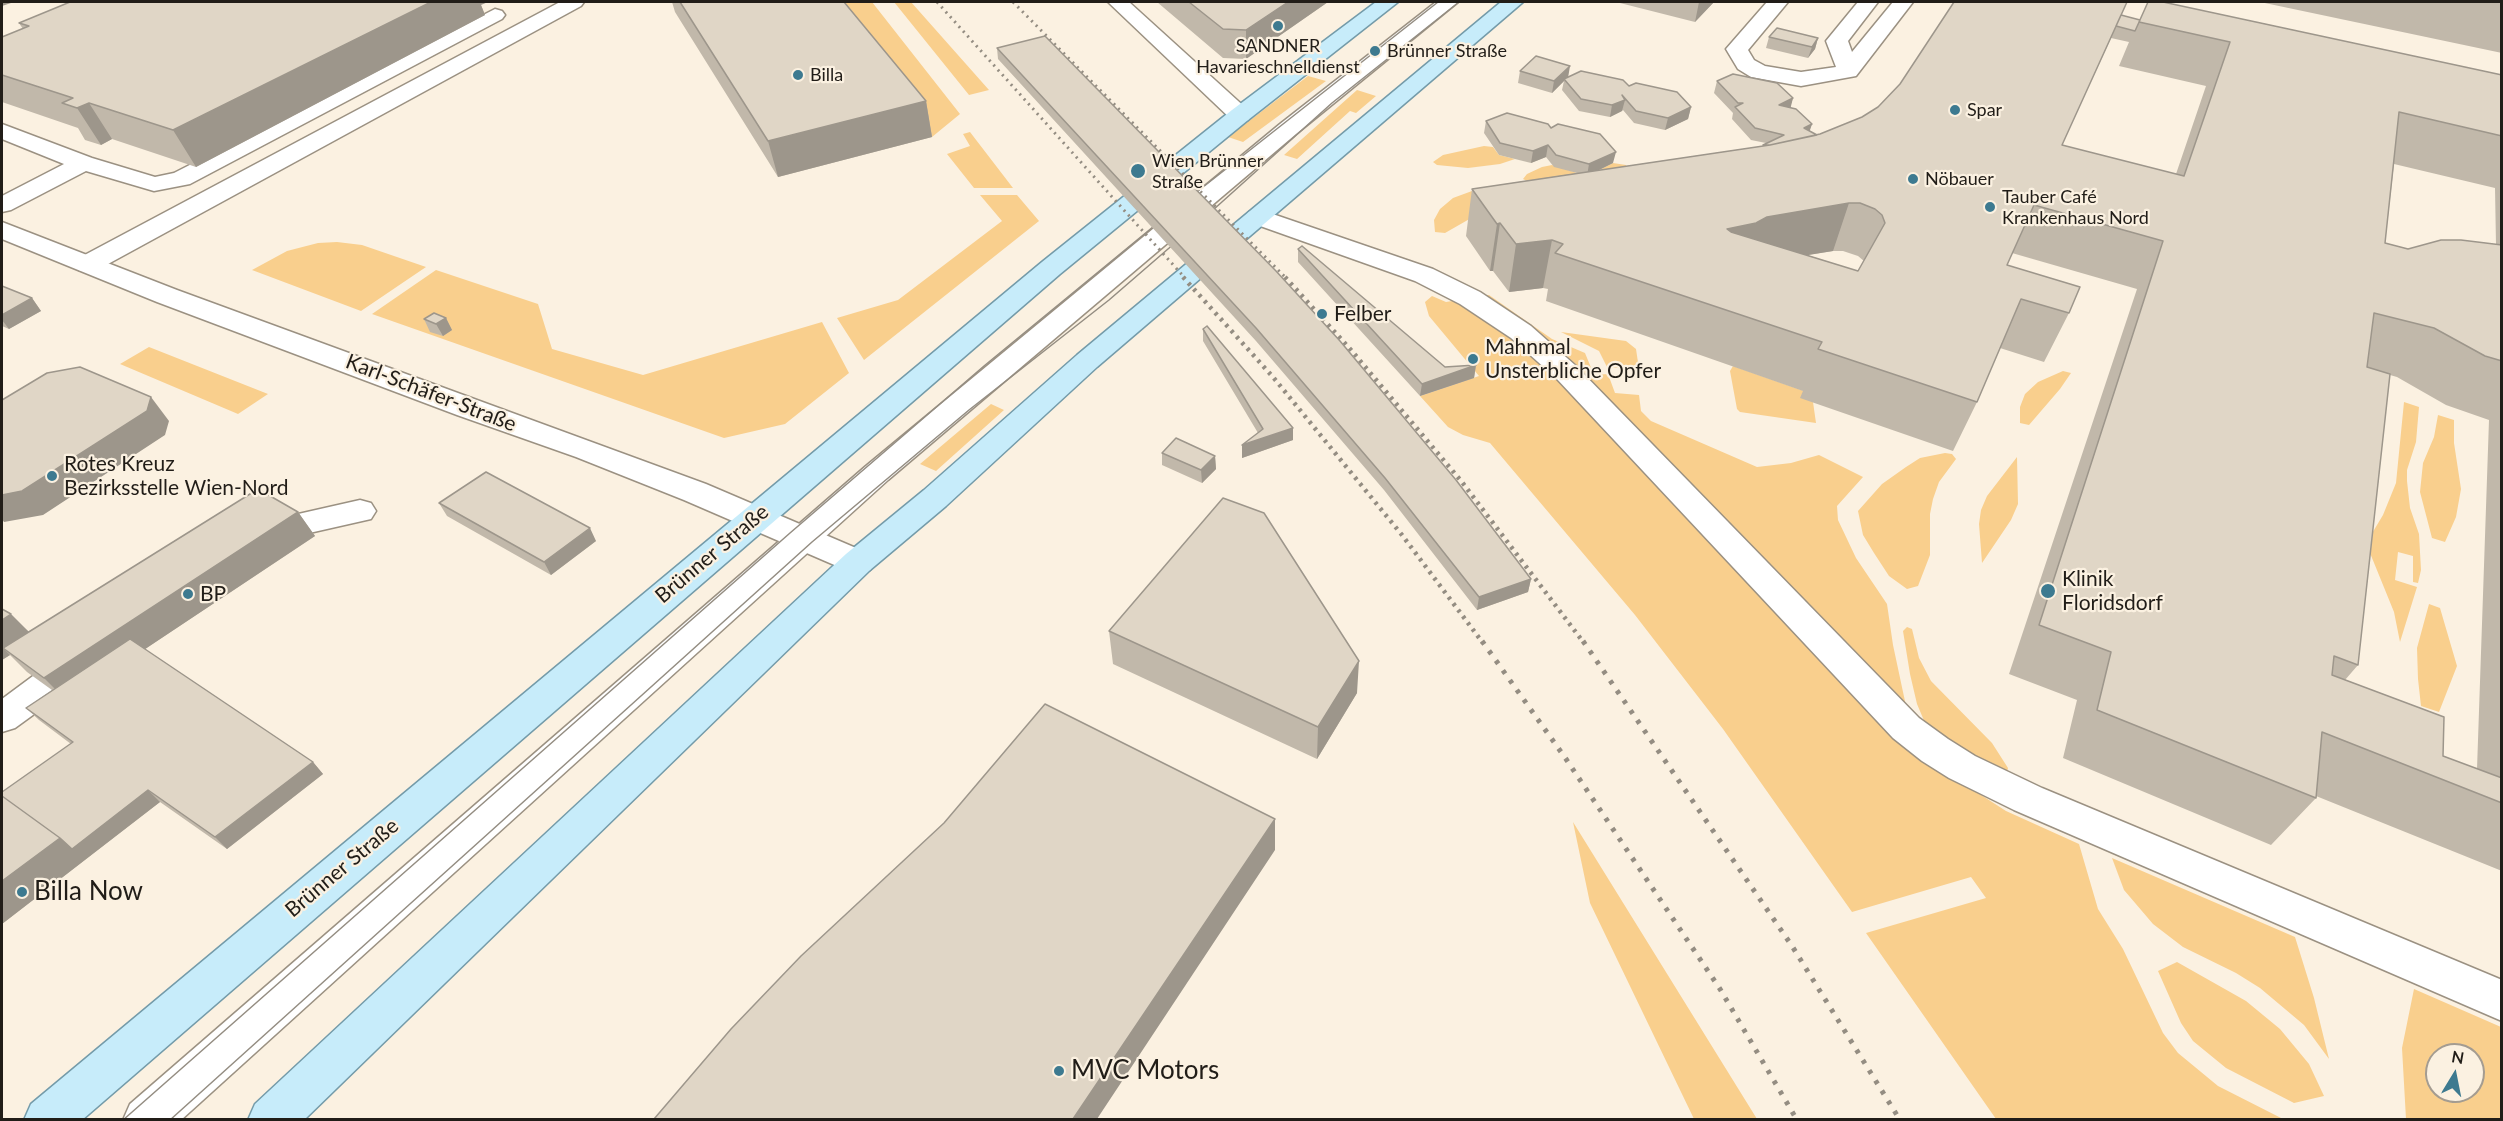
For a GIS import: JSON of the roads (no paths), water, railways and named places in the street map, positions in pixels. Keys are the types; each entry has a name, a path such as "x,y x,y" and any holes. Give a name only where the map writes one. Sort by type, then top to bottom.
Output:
{"main road":[{"name":"Brünner Straße","path":"47,1119 1060,261 1240,116 1388,2"},
{"path":"271,1119 858,562 935,498 1088,361 1513,2"}],"street":[{"path":"88,264 574,2"},
{"path":"1118,2 1240,116"},
{"path":"147,1119 802,539 984,383 1288,129 1448,2"},
{"path":"1778,2 1737,49 1746,64 1759,72 1801,79 1848,71 1903,2"},
{"path":"1848,71 1837,42 1868,2"},
{"path":"2,131 84,163 154,184 181,179 495,15"},
{"path":"2,205 84,163"},
{"path":"1258,217 1424,275 1470,298 1521,332 1566,372 1906,728 1935,750 1962,767 2028,799 2502,1001"},
{"name":"Karl-Schäfer-Straße","path":"2,230 467,408 587,450 858,562"},
{"path":"296,525 360,511"},
{"path":"2,718 46,686"}],"tram line":[{"path":"1184,202 1438,2"},
{"path":"1203,219 1332,103 1459,2"},
{"path":"123,1120 790,533 984,366 1165,217"},
{"path":"170,1120 812,542 969,410 1109,300 1183,236"}],"railway":[{"path":"937,2 1185,278"},
{"path":"1013,2 1286,278"},
{"path":"1183,277 1273,377 1402,535 1483,643"},
{"path":"1285,277 1351,350 1462,482 1584,643"},
{"path":"1482,641 1566,759 1720,989 1797,1120"},
{"path":"1583,641 1792,946 1900,1120"}],"place":[{"name":"SANDNER Havarieschnelldienst","path":"1278,26"},
{"name":"Brünner Straße","path":"1375,51"},
{"name":"Billa","path":"798,75"},
{"name":"Spar","path":"1955,110"},
{"name":"Wien Brünner Straße","path":"1138,171"},
{"name":"Nöbauer","path":"1913,179"},
{"name":"Tauber Café Krankenhaus Nord","path":"1990,207"},
{"name":"Felber","path":"1322,314"},
{"name":"Mahnmal Unsterbliche Opfer","path":"1473,359"},
{"name":"Rotes Kreuz Bezirksstelle Wien-Nord","path":"52,476"},
{"name":"Klinik Floridsdorf","path":"2048,591"},
{"name":"BP","path":"188,594"},
{"name":"Billa Now","path":"22,892"},
{"name":"MVC Motors","path":"1059,1071"}]}
